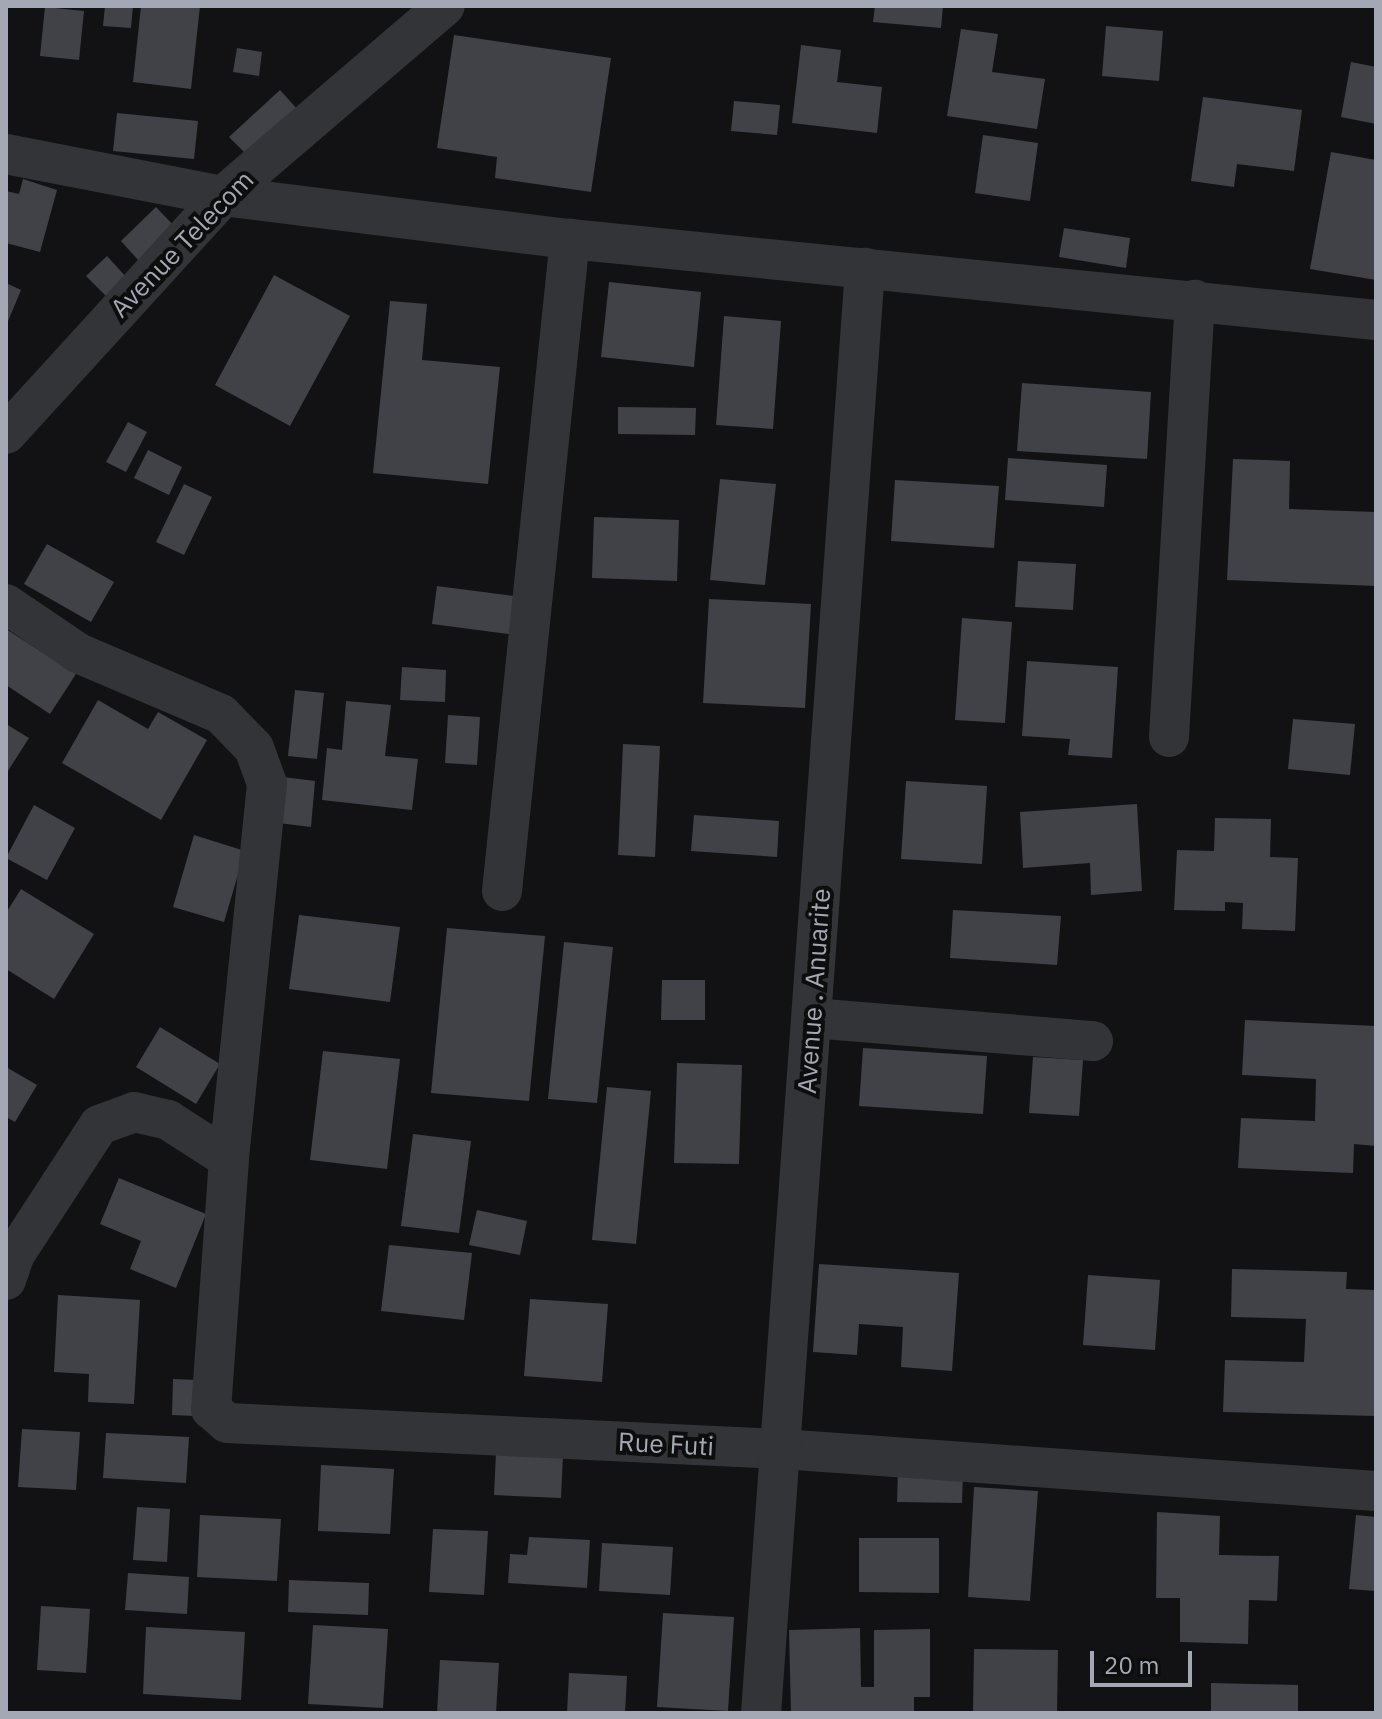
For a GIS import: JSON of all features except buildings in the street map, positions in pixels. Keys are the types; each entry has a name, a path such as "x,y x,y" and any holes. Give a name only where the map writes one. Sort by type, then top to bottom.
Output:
{"street":[{"name":"Avenue Telecom","path":"6,434 223,196 445,6"},
{"path":"6,154 223,196 570,239 1376,320"},
{"path":"502,891 570,239"},
{"name":"Avenue . Anuarite","path":"761,1713 865,268"},
{"path":"1169,737 1195,300"},
{"path":"6,604 78,653 221,714 254,748 267,784 229,1159 168,1120 134,1112 99,1125 15,1254 6,1280"},
{"path":"812,1018 1093,1041"},
{"name":"Rue Futi","path":"229,1159 211,1409 227,1423 781,1449 1376,1491"}]}
